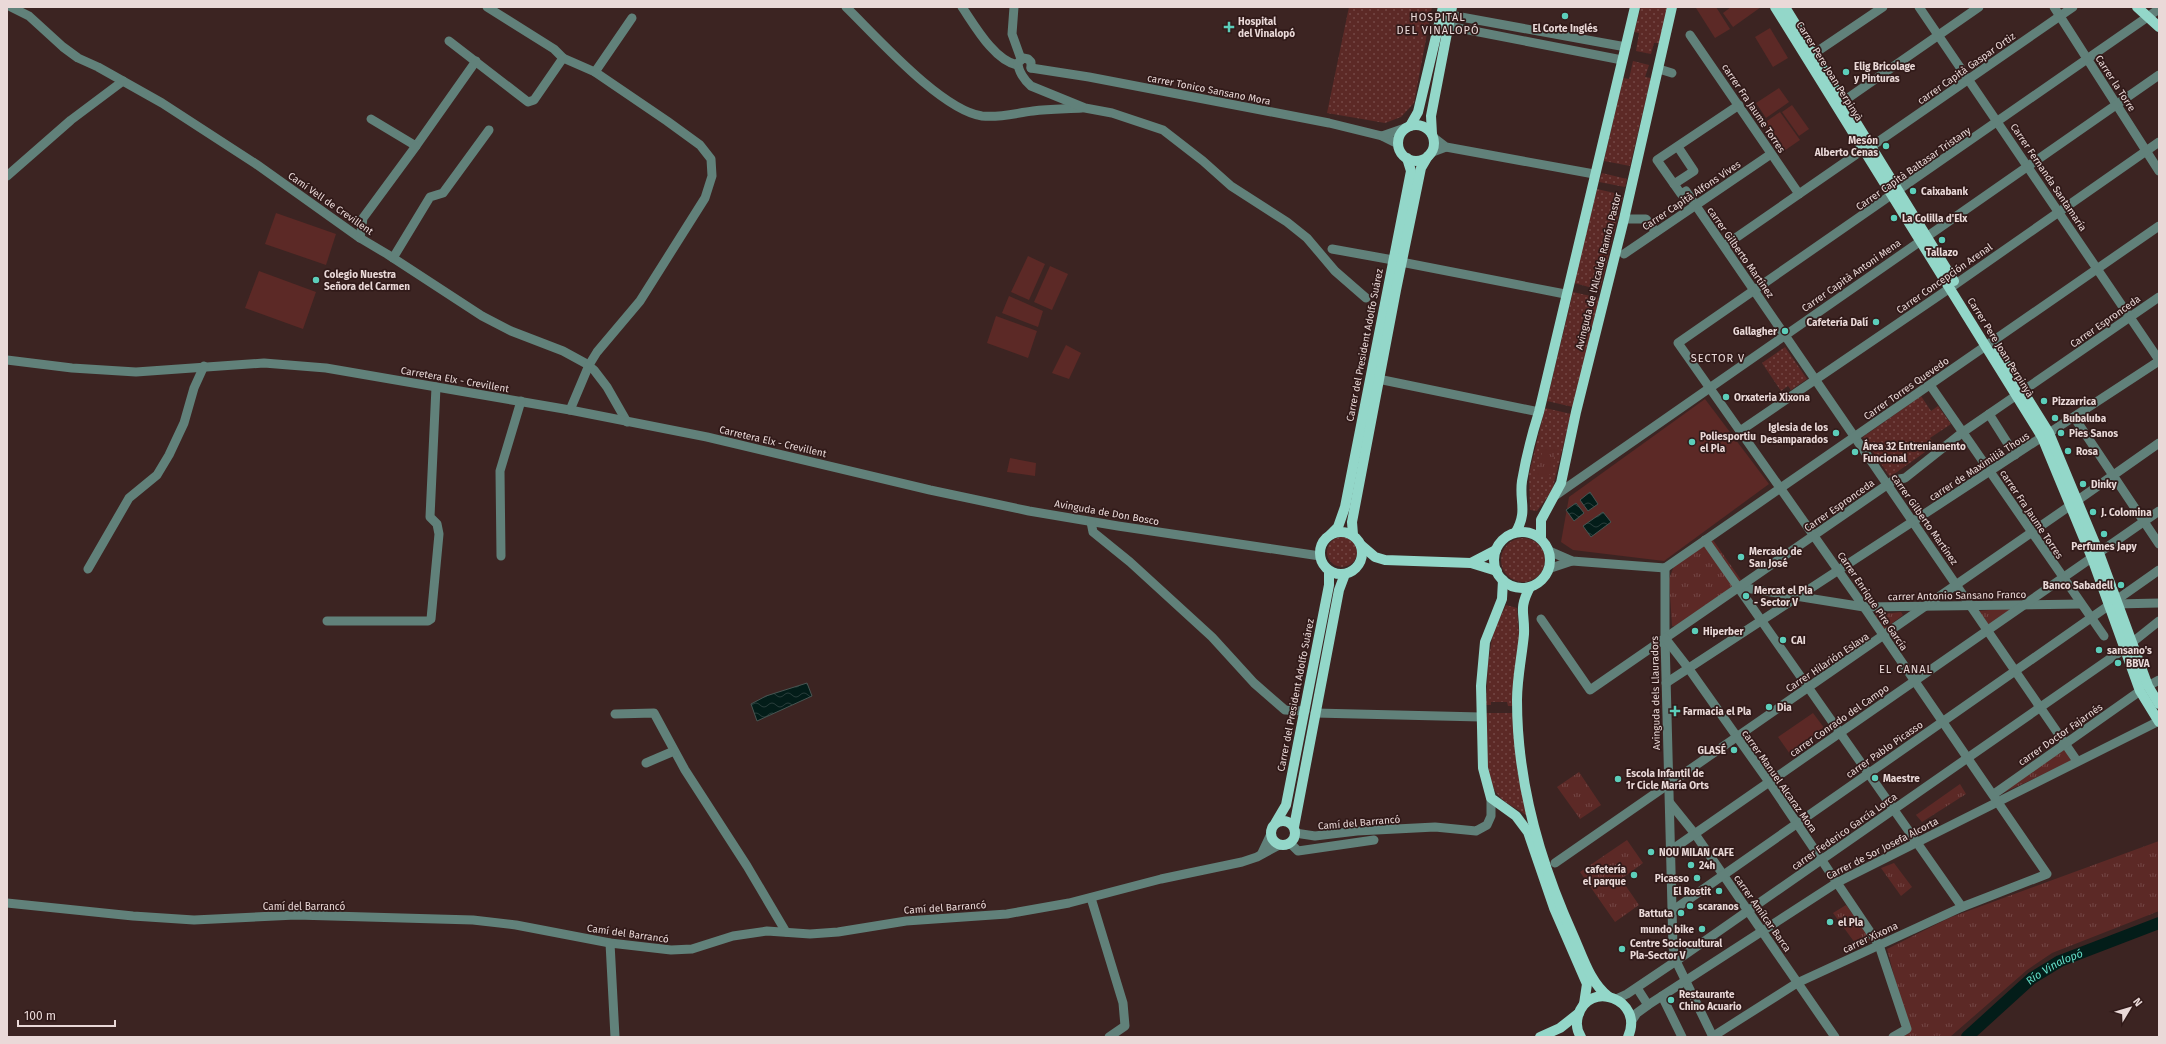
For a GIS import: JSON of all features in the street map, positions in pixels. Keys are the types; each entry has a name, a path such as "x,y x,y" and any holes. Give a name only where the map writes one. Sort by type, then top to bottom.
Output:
{"main road":[{"path":"1443,7 1418,112 1408,127 1399,136 1398,144 1401,153 1406,158 1417,160 1429,155 1433,146 1431,116 1451,11"},
{"path":"1516,532 1522,518 1524,505 1522,483 1531,435 1539,412 1565,294 1635,7"},
{"name":"Avinguda de l'Alcalde Ramón Pastor","path":"1540,538 1541,520 1556,496 1561,483 1576,412 1659,70 1672,7"},
{"name":"Carrer Pere Joan Perpinyà","path":"1776,7 1787,10 1811,55 2046,435 2095,555 2127,646 2144,689 2159,721"},
{"path":"2137,7 2159,27"},
{"path":"1408,127 1423,126 1432,136"},
{"name":"Carrer del President Adolfo Suárez","path":"1331,534 1342,520 1397,261 1421,168 1429,155"},
{"name":"Carrer del President Adolfo Suárez","path":"1353,535 1352,522 1378,380 1411,171 1406,158"},
{"path":"1385,560 1375,556 1361,545 1353,535 1342,531 1331,534 1322,543 1320,556 1324,567 1329,570 1345,574 1385,560 1471,563 1497,571"},
{"path":"1530,587 1516,587 1503,580 1494,563 1496,550 1500,542 1507,536 1516,532 1528,532 1540,538 1548,551 1548,569 1543,577 1530,587 1521,612 1524,633 1517,700 1520,757 1524,787 1537,837 1565,917 1595,981 1627,1009 1631,1022 1628,1037"},
{"path":"1356,569 1362,558 1361,545"},
{"path":"1471,563 1496,550"},
{"name":"Carrer del President Adolfo Suárez","path":"1276,822 1286,805 1329,584 1329,570"},
{"path":"1294,830 1288,822 1276,822 1271,828 1270,836 1278,845 1290,843 1294,830 1339,590 1345,574"},
{"path":"1503,580 1502,598 1485,642 1481,686 1483,768 1491,798 1516,816 1528,832 1558,919 1587,984 1577,1027 1581,1037"},
{"name":"Carrer Pere Joan Perpinyà","path":"2144,689 2159,704"},
{"path":"1540,1037 1560,1028 1597,997 1613,998"}],"street":[{"name":"Camí Vell de Crevillent","path":"11,7 28,16 78,58 162,103 256,164 360,238 482,316 511,331 563,351 589,365 607,387 627,422"},
{"path":"487,7 554,49 563,58 595,72 700,145 711,159 712,176 705,198 640,301 597,352 589,365 570,410"},
{"path":"846,7 938,95 959,108 981,116 1007,116 1033,111 1085,108"},
{"path":"962,7 980,34 1004,60 1020,65 1027,72 1031,68 1030,60 1025,58 1020,65"},
{"path":"1014,7 1012,34 1025,80 1031,86 1085,108 1112,113 1163,130 1203,161 1231,186 1307,238 1335,271 1366,298"},
{"path":"1811,55 1883,7"},
{"name":"Carrer Fernanda Santamaría","path":"1919,7 2159,360"},
{"path":"1841,103 1979,7"},
{"name":"Carrer la Torre","path":"2054,7 2159,171"},
{"name":"carrer Capità Gaspar Ortiz","path":"1724,246 2073,7"},
{"name":"Carrer Capità Baltasar Tristany","path":"1678,343 2159,9"},
{"path":"1451,11 1626,47"},
{"path":"595,72 632,18"},
{"path":"1448,26 1622,60"},
{"name":"carrer Fra Jaume Torres","path":"1690,35 1799,194"},
{"path":"449,41 528,102 534,100 563,58"},
{"path":"360,238 363,218 476,61"},
{"name":"carrer Tonico Sansano Mora","path":"1031,68 1089,77 1318,121 1382,136 1398,144"},
{"path":"1659,70 1672,73"},
{"name":"Carrer Capità Antoni Mena","path":"1556,496 1709,387 2159,75"},
{"path":"7,176 71,120 123,81"},
{"path":"1674,184 1694,171 1678,147 1739,105"},
{"path":"371,119 416,146"},
{"path":"1382,136 1408,127"},
{"path":"393,258 430,197 443,193 489,130"},
{"path":"1432,136 1446,147 1594,174"},
{"name":"Carrer Concepción Arenal","path":"1740,431 1953,286 2159,142"},
{"path":"1429,155 1446,147"},
{"name":"carrer Gilberto Martínez","path":"1678,147 1657,160 1681,194 1686,191 1694,202 2077,761"},
{"name":"Carrer Capità Alfons Vives","path":"1624,254 1656,232 1694,202 1771,154"},
{"path":"1624,219 1646,219 1656,232"},
{"name":"Carrer Torres Quevedo","path":"1665,568 2159,226"},
{"path":"1332,249 1565,294"},
{"name":"Carrer Espronceda","path":"1541,620 1590,690 1894,480 1906,478 1963,432 2159,297"},
{"name":"Carrer Enrique Pire García","path":"1678,343 1839,571 2047,874"},
{"name":"Carretera Elx - Crevillent","path":"7,360 72,368 130,372 204,366 289,363 570,410 707,437 892,480"},
{"name":"carrer de Maximilià Thous","path":"1666,683 2159,360"},
{"path":"88,569 129,498 157,476 169,455 184,423 194,388 204,366"},
{"path":"1378,380 1539,412"},
{"name":"carrer Fra Jaume Torres","path":"1930,384 2104,636"},
{"path":"328,621 428,620 431,618 438,534 437,524 430,517 436,387"},
{"path":"501,556 500,471 521,402"},
{"path":"1989,414 2015,455"},
{"path":"2074,417 2159,544"},
{"name":"Carrer Hilarión Eslava","path":"1555,863 2159,443"},
{"name":"Avinguda de Don Bosco","path":"892,480 1029,511 1091,522 1320,556"},
{"name":"carrer Conrado del Campo","path":"1670,851 2159,511"},
{"path":"1091,522 1093,532 1130,562 1212,637 1254,683 1285,710 1304,711"},
{"path":"1705,540 1810,687 1962,907"},
{"path":"1548,551 1572,561 1665,568"},
{"path":"1548,569 1572,561"},
{"name":"Avinguda dels Llauradors","path":"1665,568 1664,638 1673,947 1676,962 1713,1037"},
{"name":"carrer Pablo Picasso","path":"1672,910 2159,570"},
{"name":"carrer Antonio Sansano Franco","path":"1739,587 1864,607 2081,604"},
{"path":"2113,603 2159,603"},
{"name":"carrer Federico García Lorca","path":"1613,998 1637,988 1676,962 2127,646 2159,621"},
{"name":"carrer Manuel Alcaraz Mora","path":"1664,638 1689,669 1769,782 1880,945 1907,1029 1893,1037"},
{"name":"carrer Doctor Fajarnés","path":"1996,798 2065,743 2159,680"},
{"path":"615,714 654,713 674,751 786,932"},
{"path":"1315,713 1481,717"},
{"name":"Carrer de Sor Josefa Alcorta","path":"1631,1022 1637,1013 1648,1005 1838,882 1917,842 1996,798 2159,721"},
{"path":"646,763 674,751"},
{"name":"Camí del Barrancó","path":"1294,830 1315,836 1442,827 1476,831 1482,829 1487,824 1491,816 1491,798"},
{"name":"carrer Amílcar Barca","path":"1670,803 1695,834 1835,1037"},
{"path":"1261,855 1270,836"},
{"path":"1290,843 1298,851 1374,840"},
{"name":"Camí del Barrancó","path":"7,903 133,916 194,920 296,915 473,920 516,925 610,943 671,950 692,949 749,933 767,931 810,934 838,932 906,921 1007,914 1091,898 1161,879 1242,862 1261,855 1278,845"},
{"name":"carrer Xixona","path":"1713,1037 1797,983 1962,907 2047,874"},
{"path":"1091,898 1123,1003 1125,1026 1109,1037"},
{"path":"610,943 615,1037"},
{"path":"1637,988 1648,1005"},
{"path":"1662,996 1682,1037"}],"green space":[{"path":"1349,7 1432,7 1414,103 1401,117 1385,123 1327,113"},
{"path":"1641,7 1668,7 1659,43 1654,43 1651,54 1636,51 1639,33 1634,32"},
{"path":"1716,7 1730,29 1715,38 1696,8"},
{"path":"1731,7 1761,7 1733,27 1723,13"},
{"path":"1770,28 1788,58 1773,67 1755,37"},
{"path":"1633,61 1649,65 1645,77 1651,78 1630,166 1604,161 1623,78 1629,79"},
{"path":"1779,88 1789,102 1766,118 1756,103"},
{"path":"1792,105 1809,129 1799,136 1782,112"},
{"path":"1780,112 1800,140 1784,151 1764,123"},
{"path":"1602,173 1627,179 1625,187 1599,182"},
{"path":"1597,189 1623,195 1600,290 1574,283"},
{"path":"276,213 336,234 326,265 265,244"},
{"path":"1028,256 1045,264 1029,300 1011,292"},
{"path":"1050,266 1068,274 1052,310 1034,302"},
{"path":"259,271 316,292 303,329 245,308"},
{"path":"1573,292 1599,298 1573,407 1547,401"},
{"path":"1009,296 1043,311 1038,327 1002,313"},
{"path":"996,316 1037,331 1028,358 987,343"},
{"path":"1066,345 1081,353 1069,379 1052,373"},
{"path":"1785,347 1807,379 1791,390 1788,386 1781,391 1762,363"},
{"path":"1921,396 1931,411 1938,406 1951,424 1930,438 1935,445 1890,477 1863,437"},
{"name":"Poliesportiu el Pla","path":"1705,399 1769,484 1664,561 1573,550 1561,542 1569,497"},
{"path":"1545,408 1571,414 1552,491 1537,511 1530,510 1529,474"},
{"path":"1544,446 1556,449 1549,479 1536,475"},
{"path":"1010,458 1036,463 1035,476 1007,472"},
{"path":"1342,537 1353,541 1357,552 1353,563 1342,567 1331,563 1327,552 1331,541"},
{"path":"1519,538 1527,538 1532,539 1539,544 1544,551 1544,569 1539,576 1532,581 1519,582 1511,579 1504,572 1501,564 1501,556 1504,548 1511,541"},
{"path":"1713,540 1741,580 1676,627 1672,626 1669,579 1674,566"},
{"path":"1506,605 1517,608 1519,635 1513,706 1508,706 1507,702 1491,702 1491,705 1486,705 1488,663 1493,633"},
{"path":"2010,608 2011,610 1988,625 1979,611"},
{"path":"1901,612 1903,615 1883,630 1874,615"},
{"path":"1486,713 1513,713 1517,765 1527,816 1499,796 1490,779 1486,744"},
{"path":"1813,713 1825,729 1790,754 1778,737"},
{"path":"2064,749 2073,761 1998,795"},
{"path":"1579,772 1601,805 1580,819 1557,787"},
{"path":"1960,784 1966,794 1922,822 1916,815"},
{"path":"1627,840 1643,863 1621,879 1639,905 1615,922 1580,872"},
{"path":"2159,841 2159,911 2052,953 2027,970 1950,1037 1902,1037 1909,1033 1887,949 1949,918"},
{"path":"1894,863 1912,887 1901,896 1881,868"},
{"path":"1846,905 1871,939 1858,947 1833,913"}],"water":[{"path":"1590,492 1598,504 1588,511 1580,500"},
{"path":"1576,503 1584,513 1574,521 1566,510"},
{"path":"1603,512 1611,522 1591,537 1583,526"},
{"path":"807,683 812,696 757,721 751,704 766,696"}],"waterway":[{"name":"Río Vinalopó","path":"1967,1037 2032,978 2060,961 2159,923"}],"place":[{"name":"El Corte Inglés","path":"1565,16"},
{"name":"Hospital del Vinalopó","path":"1229,27"},
{"name":"Elig Bricolage y Pinturas","path":"1846,72"},
{"name":"Mesón Alberto Cenas","path":"1886,146"},
{"name":"Caixabank","path":"1913,191"},
{"name":"La Colilla d'Elx","path":"1894,218"},
{"name":"Tallazo","path":"1942,240"},
{"name":"Colegio Nuestra Señora del Carmen","path":"316,280"},
{"name":"Cafetería Dalí","path":"1876,322"},
{"name":"Gallagher","path":"1785,331"},
{"name":"Orxateria Xixona","path":"1726,397"},
{"name":"Pizzarrica","path":"2044,401"},
{"name":"Bubaluba","path":"2055,418"},
{"name":"Iglesia de los Desamparados","path":"1836,433"},
{"name":"Pies Sanos","path":"2061,433"},
{"name":"Poliesportiu el Pla","path":"1692,442"},
{"name":"Rosa","path":"2068,451"},
{"name":"Área 32 Entreniamento Funcional","path":"1855,452"},
{"name":"Dinky","path":"2083,484"},
{"name":"J. Colomina","path":"2093,512"},
{"name":"Perfumes Japy","path":"2104,534"},
{"name":"Mercado de San José","path":"1741,557"},
{"name":"Banco Sabadell","path":"2121,585"},
{"name":"Mercat el Pla - Sector V","path":"1746,596"},
{"name":"Hiperber","path":"1695,631"},
{"name":"CAI","path":"1783,640"},
{"name":"sansano's","path":"2099,650"},
{"name":"BBVA","path":"2118,663"},
{"name":"Dia","path":"1769,707"},
{"name":"Farmacia el Pla","path":"1675,711"},
{"name":"GLASÉ","path":"1734,750"},
{"name":"Maestre","path":"1875,778"},
{"name":"Escola Infantil de 1r Cicle María Orts","path":"1618,779"},
{"name":"NOU MILAN CAFE","path":"1651,852"},
{"name":"24h","path":"1691,865"},
{"name":"cafetería el parque","path":"1634,875"},
{"name":"Picasso","path":"1697,878"},
{"name":"El Rostit","path":"1719,891"},
{"name":"scaranos","path":"1690,906"},
{"name":"Battuta","path":"1681,913"},
{"name":"el Pla","path":"1830,922"},
{"name":"mundo bike","path":"1702,929"},
{"name":"Centre Sociocultural Pla-Sector V","path":"1622,949"},
{"name":"Restaurante Chino Acuario","path":"1671,1000"}],"district":[{"name":"HOSPITAL DEL VINALOPÓ","path":"1438,23"},
{"name":"SECTOR V","path":"1718,358"},
{"name":"EL CANAL","path":"1906,669"}]}
